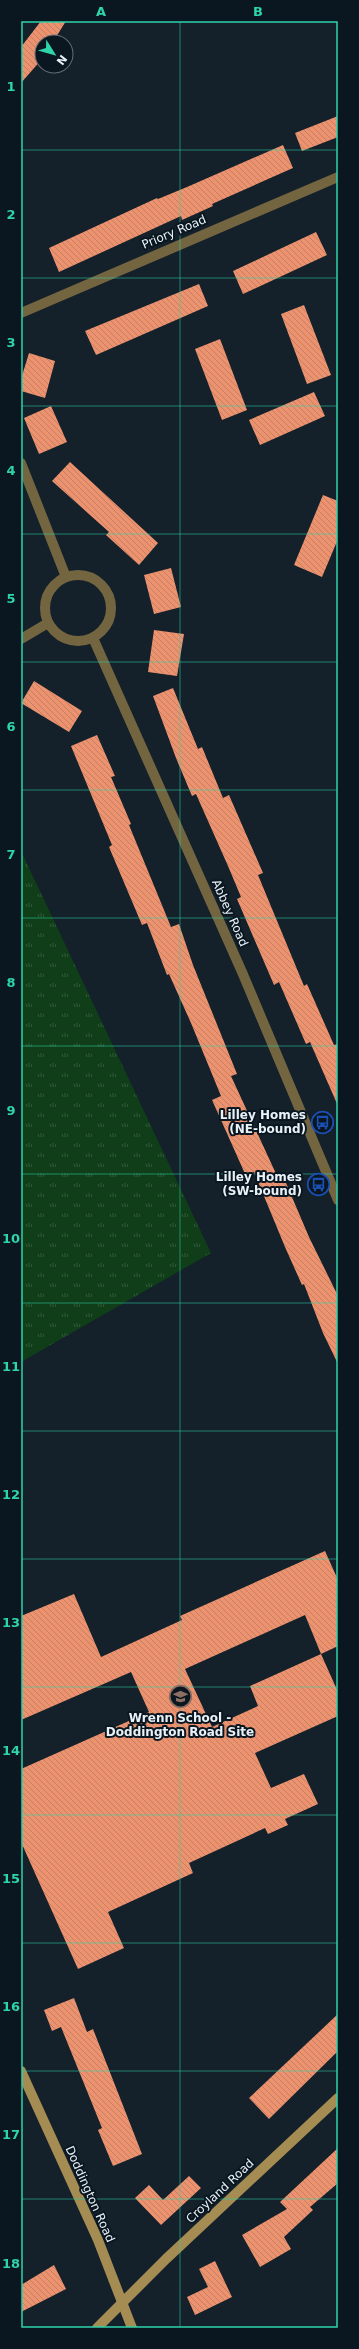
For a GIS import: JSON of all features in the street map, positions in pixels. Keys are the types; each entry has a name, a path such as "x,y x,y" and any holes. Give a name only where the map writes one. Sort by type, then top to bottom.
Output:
{"main road":[{"name":"Doddington Road","path":"21,2071 98,2240 121,2305 132,2328"},
{"name":"Croyland Road","path":"97,2328 166,2259 338,2098"}],"street":[{"name":"Priory Road","path":"21,313 338,177"},
{"path":"21,463 66,577"},
{"path":"87,576 100,582 109,594 112,609 108,623 99,634 92,638 84,641 67,640 60,636 48,623 44,608 48,592 53,586 66,577 87,576"},
{"path":"21,639 48,623"},
{"name":"Abbey Road","path":"92,638 242,972 338,1200"}],"green space":[{"path":"21,851 211,1253 21,1362"}],"building":[{"path":"41,21 66,21 58,34 34,34 34,68 21,83 21,47"},
{"path":"338,116 338,137 302,151 295,133"},
{"path":"283,145 293,168 212,204 213,206 182,220 181,216 59,272 49,248 157,198 158,199 187,187"},
{"path":"316,232 327,255 243,294 233,271"},
{"path":"199,284 208,306 96,355 85,331"},
{"path":"304,305 331,375 307,384 281,314"},
{"path":"220,339 247,410 222,420 195,349"},
{"path":"29,353 55,361 45,398 21,391 21,379"},
{"path":"314,392 325,416 260,445 249,420"},
{"path":"51,406 67,442 39,454 24,418"},
{"path":"70,462 158,543 139,565 106,535 109,532 52,481"},
{"path":"323,495 338,501 338,539 322,577 294,565"},
{"path":"171,568 181,607 154,614 144,575"},
{"path":"154,630 184,634 177,676 148,672"},
{"path":"34,681 82,711 69,732 21,703"},
{"path":"173,688 198,749 202,747 223,798 229,795 263,873 258,875 304,986 307,984 334,1045 338,1044 338,1106 310,1042 306,1044 279,982 274,985 237,899 241,897 228,866 196,794 192,796 176,758 153,696"},
{"path":"97,735 115,776 111,777 131,824 129,825 171,927 179,924 193,965 237,1074 231,1076 278,1178 283,1176 309,1237 338,1296 338,1364 323,1333 304,1284 302,1285 285,1247 254,1172 246,1176 212,1100 221,1096 191,1023 169,974 167,975 147,923 142,925 109,847 112,845 71,746"},
{"path":"325,1551 338,1580 338,1646 321,1654 338,1692 338,1716 255,1753 271,1788 304,1774 318,1804 285,1819 288,1825 268,1834 265,1828 189,1863 193,1873 108,1912 124,1948 78,1969 21,1842 21,1769 149,1712 131,1672 21,1720 21,1616 74,1594 101,1657 182,1620 180,1616","holes":["305,1615 321,1654 250,1686 258,1706 212,1727 185,1669"]},
{"path":"74,1998 87,2032 93,2029 142,2154 113,2166 98,2130 102,2128 61,2027 52,2031 44,2010"},
{"path":"338,2014 338,2051 269,2119 249,2098"},
{"path":"338,2148 338,2183 310,2207 313,2210 284,2237 291,2249 260,2267 242,2235 287,2209 280,2202"},
{"path":"189,2176 201,2188 161,2225 135,2198 149,2185 163,2200"},
{"path":"215,2261 232,2297 195,2315 187,2297 208,2287 199,2269"},
{"path":"54,2265 66,2289 21,2312 21,2285"}],"place":[{"name":"Lilley Homes (NE-bound)","path":"322,1122"},
{"name":"Lilley Homes (SW-bound)","path":"318,1184"},
{"name":"Wrenn School - Doddington Road Site","path":"180,1697"}]}
